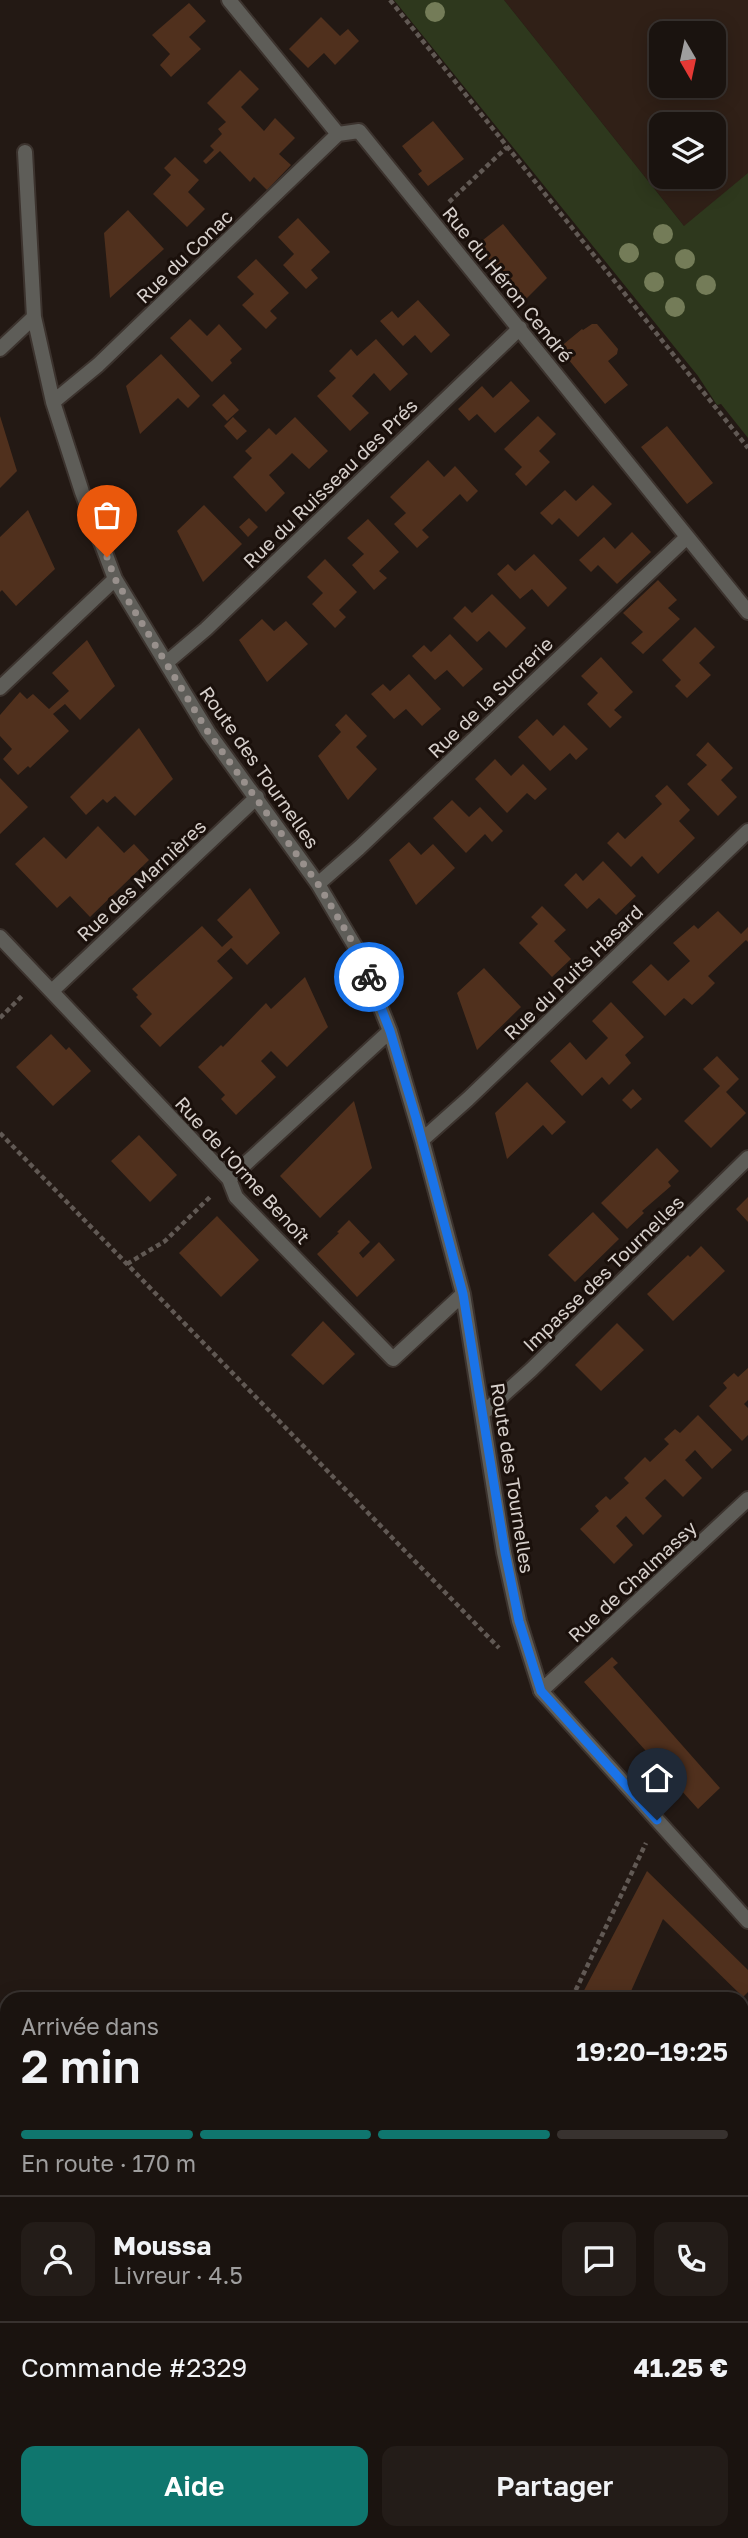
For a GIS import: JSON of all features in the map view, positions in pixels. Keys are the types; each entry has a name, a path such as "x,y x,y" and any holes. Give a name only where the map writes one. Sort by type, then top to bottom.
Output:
{"street":[{"path":"229,0 338,134"},
{"name":"Rue du Héron Cendré","path":"338,134 359,131 748,612"},
{"name":"Rue du Conac","path":"53,402 98,365 338,134"},
{"name":"Route des Tournelles","path":"25,152 34,317 53,402 82,492 115,579 208,732 318,884 359,953 390,1031 463,1294 505,1552 519,1621 541,1691"},
{"path":"0,349 34,317"},
{"name":"Rue du Ruisseau des Prés","path":"166,663 206,629 520,328"},
{"name":"Rue de la Sucrerie","path":"318,884 369,839 687,537"},
{"path":"0,688 115,579"},
{"name":"Rue des Marnières","path":"52,991 257,797"},
{"name":"Rue du Puits Hasard","path":"422,1140 478,1090 748,831"},
{"name":"Rue de l'Orme Benoît","path":"0,937 229,1179 236,1197 393,1359 463,1294"},
{"path":"229,1179 390,1031"},
{"name":"Impasse des Tournelles","path":"483,1413 531,1370 748,1158"},
{"name":"Rue de Chalmassy","path":"541,1691 748,1499"},
{"path":"541,1691 748,1921"}],"path":[{"path":"390,0 748,448"},
{"path":"432,219 507,147"},
{"path":"0,1133 503,1651"},
{"path":"127,1264 165,1241 229,1179"},
{"path":"575,1992 657,1820"}],"shaded area":[{"path":"504,0 748,0 748,307 654,189 726,189 726,112 649,112 649,182"}],"green space":[{"path":"394,0 504,0 649,182 649,189 655,189 684,226 748,173 748,438 721,404 717,405 698,376"}],"building":[{"path":"189,3 206,21 189,37 201,49 171,77 160,65 170,54 152,35"},
{"path":"321,17 340,36 348,29 359,41 335,65 324,53 308,68 289,49"},
{"path":"240,70 259,89 241,107 264,131 275,118 295,138 279,154 291,165 267,190 254,177 250,182 220,151 206,164 203,161 214,150 210,146 222,134 218,129 226,122 207,103"},
{"path":"433,121 464,159 428,186 418,174 422,171 402,146"},
{"path":"175,157 199,180 188,192 205,209 187,227 153,194 171,175 164,168"},
{"path":"128,210 164,249 110,298 104,233"},
{"path":"298,218 330,252 311,270 318,278 306,289 283,265 294,254 278,237"},
{"path":"503,224 547,278 521,304 478,244"},
{"path":"256,259 289,293 270,311 277,318 266,329 242,305 254,294 237,277"},
{"path":"418,300 450,335 431,353 415,335 403,346 380,321 392,311 398,318"},
{"path":"190,319 207,336 219,324 242,349 212,382 170,338"},
{"path":"592,324 597,324 618,349 617,354 608,361 628,385 605,404 559,348"},
{"path":"376,339 408,374 390,391 374,373 352,396 369,413 350,431 317,396 336,378 329,371 351,349 357,356"},
{"path":"161,354 200,396 188,408 178,398 140,434 126,386"},
{"path":"511,381 530,401 495,433 477,414 469,421 458,409 482,386 493,398"},
{"path":"224,394 239,410 227,421 212,405"},
{"path":"0,416 17,471 0,488"},
{"path":"538,416 556,434 539,451 550,462 526,486 515,474 522,467 504,449"},
{"path":"233,417 247,431 237,440 224,426"},
{"path":"295,417 328,451 309,469 292,453 269,475 285,493 266,512 233,477 252,458 245,451 269,428 276,435"},
{"path":"667,426 713,483 687,504 641,447"},
{"path":"428,460 444,477 455,466 478,491 467,502 460,494 422,530 429,537 417,548 394,524 406,513 390,497"},
{"path":"593,485 612,504 578,537 559,518 552,525 540,513 565,490 576,501"},
{"path":"204,505 242,544 203,582 177,531"},
{"path":"28,510 55,569 16,606 2,590 0,592 0,537"},
{"path":"249,518 258,527 248,537 239,527"},
{"path":"368,519 399,552 379,571 387,578 374,590 352,565 364,554 347,538"},
{"path":"632,532 651,552 617,584 598,565 591,572 579,560 604,537 615,549"},
{"path":"534,554 567,588 548,607 532,589 520,599 497,574 508,564 515,571"},
{"path":"325,559 357,592 339,610 346,617 335,628 312,604 323,593 307,577"},
{"path":"658,580 677,600 668,608 680,619 643,654 631,643 643,632 623,613"},
{"path":"492,594 526,628 506,648 489,631 477,642 453,618 465,606 472,613"},
{"path":"262,619 274,631 286,621 308,644 267,682 239,640"},
{"path":"695,627 715,647 699,663 711,675 687,698 675,686 681,680 662,660"},
{"path":"450,634 483,669 463,687 447,670 435,680 412,656 424,645 431,652"},
{"path":"87,640 115,686 80,720 65,704 53,714 69,731 30,768 28,766 18,775 3,759 12,749 0,736 0,715 20,692 27,699 33,694 49,709 69,691 52,673"},
{"path":"601,657 633,692 614,710 622,717 610,728 587,704 598,693 581,676"},
{"path":"409,674 441,709 422,726 406,709 394,719 371,694 383,684 390,691"},
{"path":"346,714 367,736 356,747 377,769 348,800 318,756 341,732 335,725"},
{"path":"537,719 553,736 564,725 588,749 576,760 570,753 550,771 518,737"},
{"path":"139,728 173,779 135,816 115,796 107,803 103,799 86,815 70,797"},
{"path":"708,742 733,768 721,780 737,797 718,816 687,784 707,765 696,755"},
{"path":"495,759 511,776 523,764 547,789 535,800 527,793 507,813 475,779"},
{"path":"0,778 28,807 0,834"},
{"path":"667,785 690,810 679,821 695,838 658,874 642,856 631,867 607,843 618,832 625,839 662,804 655,796"},
{"path":"452,800 469,817 480,807 503,831 492,842 485,834 466,853 433,818"},
{"path":"98,826 124,853 134,844 149,860 90,917 70,896 57,908 15,864 44,837 66,859"},
{"path":"409,842 421,855 433,844 455,868 416,905 389,860"},
{"path":"603,861 636,896 616,915 599,898 587,909 564,885 576,873 583,881"},
{"path":"250,888 280,933 247,965 231,948 217,961 233,978 160,1047 140,1026 152,1014 132,989 202,926 222,947 233,937 217,920"},
{"path":"542,906 566,930 554,941 571,959 552,977 519,943 538,924 531,917"},
{"path":"718,911 741,934 748,927 748,942 746,940 708,976 715,983 692,1005 684,998 665,1016 632,982 651,964 668,981 690,961 673,943 694,925 698,929"},
{"path":"484,968 521,1007 477,1050 457,993"},
{"path":"305,977 328,1027 287,1067 271,1051 261,1061 276,1077 236,1115 221,1099 225,1095 198,1067 221,1045 223,1047 266,1003 271,1009"},
{"path":"611,1002 644,1037 625,1055 631,1063 609,1085 602,1077 582,1096 550,1061 570,1042 586,1060 608,1038 592,1021"},
{"path":"51,1034 66,1050 69,1047 91,1071 53,1106 16,1067"},
{"path":"717,1056 739,1079 726,1092 746,1113 711,1148 684,1121 720,1086 703,1069"},
{"path":"527,1082 566,1122 552,1135 543,1125 507,1159 495,1113"},
{"path":"633,1089 642,1099 631,1109 622,1100"},
{"path":"354,1101 372,1168 320,1218 280,1176"},
{"path":"139,1135 177,1175 150,1202 111,1161"},
{"path":"657,1148 679,1171 668,1182 671,1186 642,1211 644,1213 627,1229 601,1203"},
{"path":"748,1197 748,1222 736,1209"},
{"path":"593,1212 619,1239 575,1282 548,1255"},
{"path":"217,1216 259,1260 221,1297 179,1253"},
{"path":"349,1220 370,1242 359,1253 363,1258 379,1242 395,1260 357,1297 317,1254"},
{"path":"701,1246 725,1271 673,1321 647,1294"},
{"path":"323,1321 355,1354 323,1385 291,1355"},
{"path":"617,1323 644,1350 601,1391 575,1365"},
{"path":"748,1368 748,1400 744,1404 748,1408 748,1435 742,1441 709,1406 727,1388 723,1383 734,1373 738,1377"},
{"path":"698,1415 732,1450 712,1469 695,1450 685,1460 702,1478 683,1497 665,1479 655,1488 645,1498 662,1516 643,1535 626,1516 616,1526 633,1545 614,1564 580,1529 599,1511 595,1506 606,1496 610,1500 629,1483 624,1478 645,1457 650,1462 669,1444 664,1439 675,1429 680,1433"},
{"path":"612,1657 618,1663 613,1667 720,1788 698,1809 584,1682"},
{"path":"647,1871 748,1970 748,1992 738,1992 663,1919 631,1992 583,1992"}],"way so far":[{"path":"107,557 115,579 208,732 318,884 359,953 369,977"}],"route":[{"path":"369,977 390,1031 416,1118 463,1294 505,1552 519,1621 541,1691 657,1820"}]}
